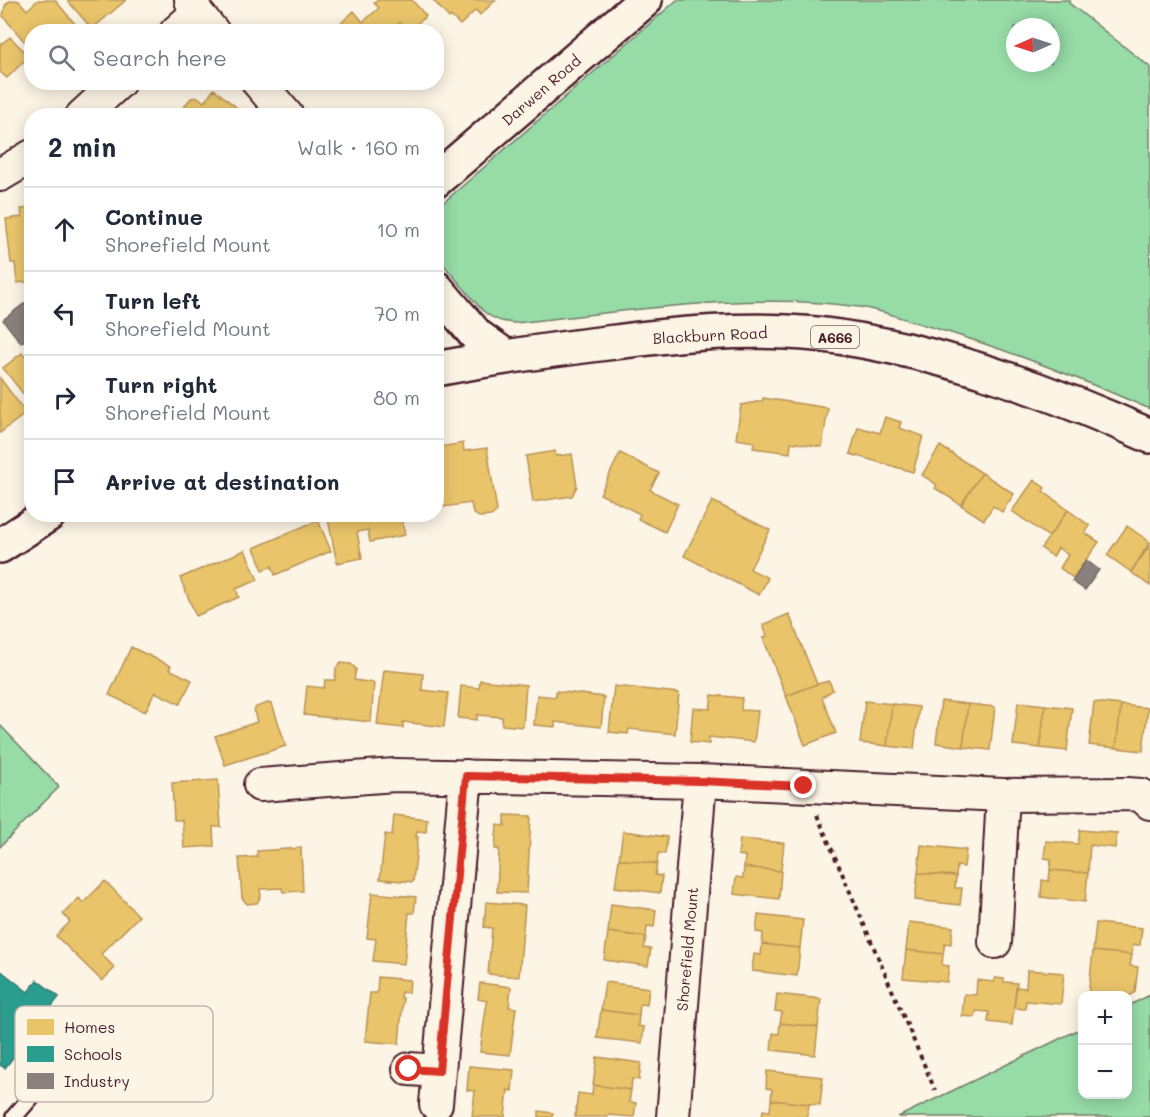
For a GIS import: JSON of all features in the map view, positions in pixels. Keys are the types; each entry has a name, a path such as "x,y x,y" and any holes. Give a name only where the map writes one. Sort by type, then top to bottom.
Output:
{"main road":[{"name":"Darwen Road","path":"444,173 645,0"},
{"path":"444,297 477,336 506,356"},
{"name":"Blackburn Road","path":"444,368 506,356 675,335 744,331 815,334 903,348 957,364 1021,384 1150,436"},
{"path":"0,546 37,522"}],"street":[{"path":"91,108 110,90"},
{"path":"265,90 280,108"},
{"path":"0,176 24,161"},
{"path":"260,785 395,775 466,776 700,781 1003,795 1127,794 1141,795 1150,803"},
{"path":"436,1104 424,1070 466,776"},
{"name":"Shorefield Mount","path":"674,1117 700,781"},
{"path":"1002,932 1003,795"}],"lane":[{"path":"14,1117 27,1102"}],"path":[{"path":"804,786 935,1090"}],"green space":[{"path":"677,0 1070,0 1069,3 1150,67 1150,409 1010,353 892,315 859,307 774,301 730,302 514,323 494,318 483,311 444,265 444,202"},
{"path":"0,725 59,787 0,847"},
{"path":"1150,995 1150,1117 898,1117 1078,1030 1078,1099 1132,1099 1132,1004"}],"building: Homes":[{"path":"38,0 55,0 75,24 24,24 24,41 3,16 8,2 19,1 27,10"},
{"path":"67,0 126,0 98,24 88,24"},
{"path":"378,0 412,0 426,16 417,24 340,24 354,11 363,22 379,8 374,3"},
{"path":"433,0 496,0 480,15 476,10 460,25 451,16 449,18"},
{"path":"10,37 24,51 24,61 7,78 0,72 0,45"},
{"path":"215,90 236,107 183,108 191,98 198,97 204,102"},
{"path":"21,209 24,209 24,282 17,283 15,263 11,263 6,219 22,217"},
{"path":"22,353 24,355 24,395 3,368"},
{"path":"0,378 24,410 24,415 0,433"},
{"path":"763,398 828,408 822,447 791,442 790,453 753,448 754,442 736,439 741,405 762,401"},
{"path":"885,417 901,422 899,428 923,436 913,472 850,454 858,427 880,433"},
{"path":"463,443 464,451 487,448 497,511 491,516 479,517 473,513 471,503 444,507 444,446"},
{"path":"940,446 982,473 961,505 935,488 937,485 922,475"},
{"path":"555,451 556,456 572,454 577,486 572,496 533,502 526,456"},
{"path":"620,453 659,473 650,490 678,504 665,532 638,519 640,514 600,494"},
{"path":"982,473 1014,494 1002,512 993,506 984,520 961,505"},
{"path":"1034,480 1045,488 1043,491 1068,510 1049,537 1012,511"},
{"path":"712,501 770,530 750,569 768,578 759,595 684,556"},
{"path":"1068,510 1090,526 1085,533 1099,542 1073,578 1060,568 1068,555 1058,548 1053,557 1041,548"},
{"path":"313,522 319,522 331,551 275,575 272,566 263,570 254,548"},
{"path":"329,522 403,522 405,535 370,542 368,530 357,532 362,558 337,563"},
{"path":"1127,526 1150,542 1131,572 1107,555"},
{"path":"1150,545 1150,586 1131,572"},
{"path":"245,550 258,580 236,589 239,597 196,616 180,578"},
{"path":"789,614 817,684 786,696 763,638 767,636 763,625"},
{"path":"131,647 171,666 169,669 192,680 180,704 155,692 145,712 109,695"},
{"path":"341,663 351,664 356,669 354,680 374,683 371,722 304,715 307,686 324,688 325,680 335,680 336,668"},
{"path":"384,670 423,674 422,690 448,693 444,727 403,722 403,728 377,725"},
{"path":"480,680 526,685 523,727 502,725 502,717 477,715 477,720 458,718 461,686 479,688"},
{"path":"829,681 833,690 822,697 836,733 805,745 786,696"},
{"path":"614,686 679,693 675,734 629,729 628,734 609,732"},
{"path":"556,691 604,697 601,727 555,722 555,727 534,725 537,695 556,697"},
{"path":"712,695 742,698 741,710 758,711 754,742 709,737 709,744 690,742 693,708 710,709"},
{"path":"865,701 892,704 887,746 860,743"},
{"path":"941,701 968,704 963,747 936,743"},
{"path":"1018,702 1045,705 1040,748 1013,745"},
{"path":"1094,702 1121,705 1116,748 1089,745"},
{"path":"272,704 286,746 225,765 215,736 257,722 254,711 256,707"},
{"path":"892,704 919,707 914,749 887,746"},
{"path":"968,704 995,707 990,750 963,747"},
{"path":"1045,705 1072,708 1067,751 1040,748"},
{"path":"1121,705 1148,708 1143,751 1116,748"},
{"path":"218,780 221,827 213,827 214,846 184,848 182,820 174,820 172,783"},
{"path":"394,815 427,819 426,832 417,831 413,882 380,879 385,834 392,835"},
{"path":"505,815 531,816 527,893 497,892 499,849 495,849 497,825 505,826"},
{"path":"1080,830 1117,833 1115,848 1090,845 1088,873 1050,870 1051,859 1044,858 1046,841 1078,844"},
{"path":"623,831 667,837 665,854 658,853 657,864 619,859"},
{"path":"740,839 784,843 781,871 744,867 745,856 738,855"},
{"path":"921,845 966,850 964,867 957,866 956,876 918,873"},
{"path":"301,848 303,891 283,892 282,888 260,889 261,896 257,903 247,904 242,898 239,858 257,857 257,851"},
{"path":"619,859 657,864 655,875 662,876 660,893 615,887"},
{"path":"744,867 781,871 779,899 734,894 736,877 743,878"},
{"path":"1050,870 1088,873 1085,902 1041,897 1042,880 1049,881"},
{"path":"918,873 956,876 955,888 962,888 960,905 915,900"},
{"path":"105,881 139,916 101,954 115,968 102,981 56,936 70,922 63,914 79,898 83,903"},
{"path":"372,893 416,897 414,913 409,913 404,964 373,961 376,939 367,938"},
{"path":"486,902 525,905 519,977 488,974 492,928 484,927"},
{"path":"611,904 656,910 654,927 647,926 646,937 608,932"},
{"path":"758,915 803,920 800,948 762,944 763,933 756,932"},
{"path":"909,922 953,927 951,944 945,943 943,954 906,950"},
{"path":"1096,923 1142,928 1140,945 1133,945 1132,955 1093,951"},
{"path":"608,932 646,937 644,948 651,949 648,966 604,960"},
{"path":"762,944 800,948 797,976 752,971 754,954 761,955"},
{"path":"906,950 943,954 942,965 949,966 947,982 903,978"},
{"path":"1093,951 1132,955 1130,966 1138,967 1135,992 1132,994 1132,991 1089,991"},
{"path":"1027,970 1064,973 1061,1004 1026,1001 1025,1009 1014,1008 1016,987 1026,988"},
{"path":"378,977 410,980 409,993 401,992 401,998 403,998 399,1044 365,1041 370,993 377,993"},
{"path":"995,978 1004,979 1004,982 1017,983 1012,1025 988,1022 989,1012 976,1011 975,1017 962,1016 964,994 976,995 977,980 994,982"},
{"path":"605,982 649,988 647,1005 640,1004 639,1015 601,1010"},
{"path":"480,983 511,987 509,1007 516,1008 510,1055 480,1052 487,1001 478,999"},
{"path":"777,994 821,999 818,1027 780,1023 782,1012 775,1011"},
{"path":"601,1010 639,1015 638,1026 644,1027 642,1043 597,1038"},
{"path":"780,1023 818,1027 815,1055 771,1050 773,1033 779,1034"},
{"path":"597,1057 641,1063 639,1080 632,1079 631,1090 593,1085"},
{"path":"469,1066 514,1070 512,1091 508,1090 505,1117 472,1117 475,1091 467,1090"},
{"path":"767,1071 823,1077 820,1105 771,1100 772,1089 766,1088"},
{"path":"593,1085 631,1090 629,1102 636,1103 634,1117 608,1115 608,1117 575,1117 578,1093 592,1095"},
{"path":"771,1100 809,1104 807,1117 762,1117 763,1110 770,1111"},
{"path":"539,1111 553,1113 552,1117 539,1117"}],"building: Schools":[{"path":"0,970 28,992 37,980 59,997 52,1006 15,1006 15,1055 5,1068 0,1065"}],"building: Industry":[{"path":"24,304 24,341 21,343 3,320"},
{"path":"1086,560 1099,570 1085,590 1072,581"}],"route":[{"path":"409,1069 439,1071 466,776 700,781 804,786"}]}
